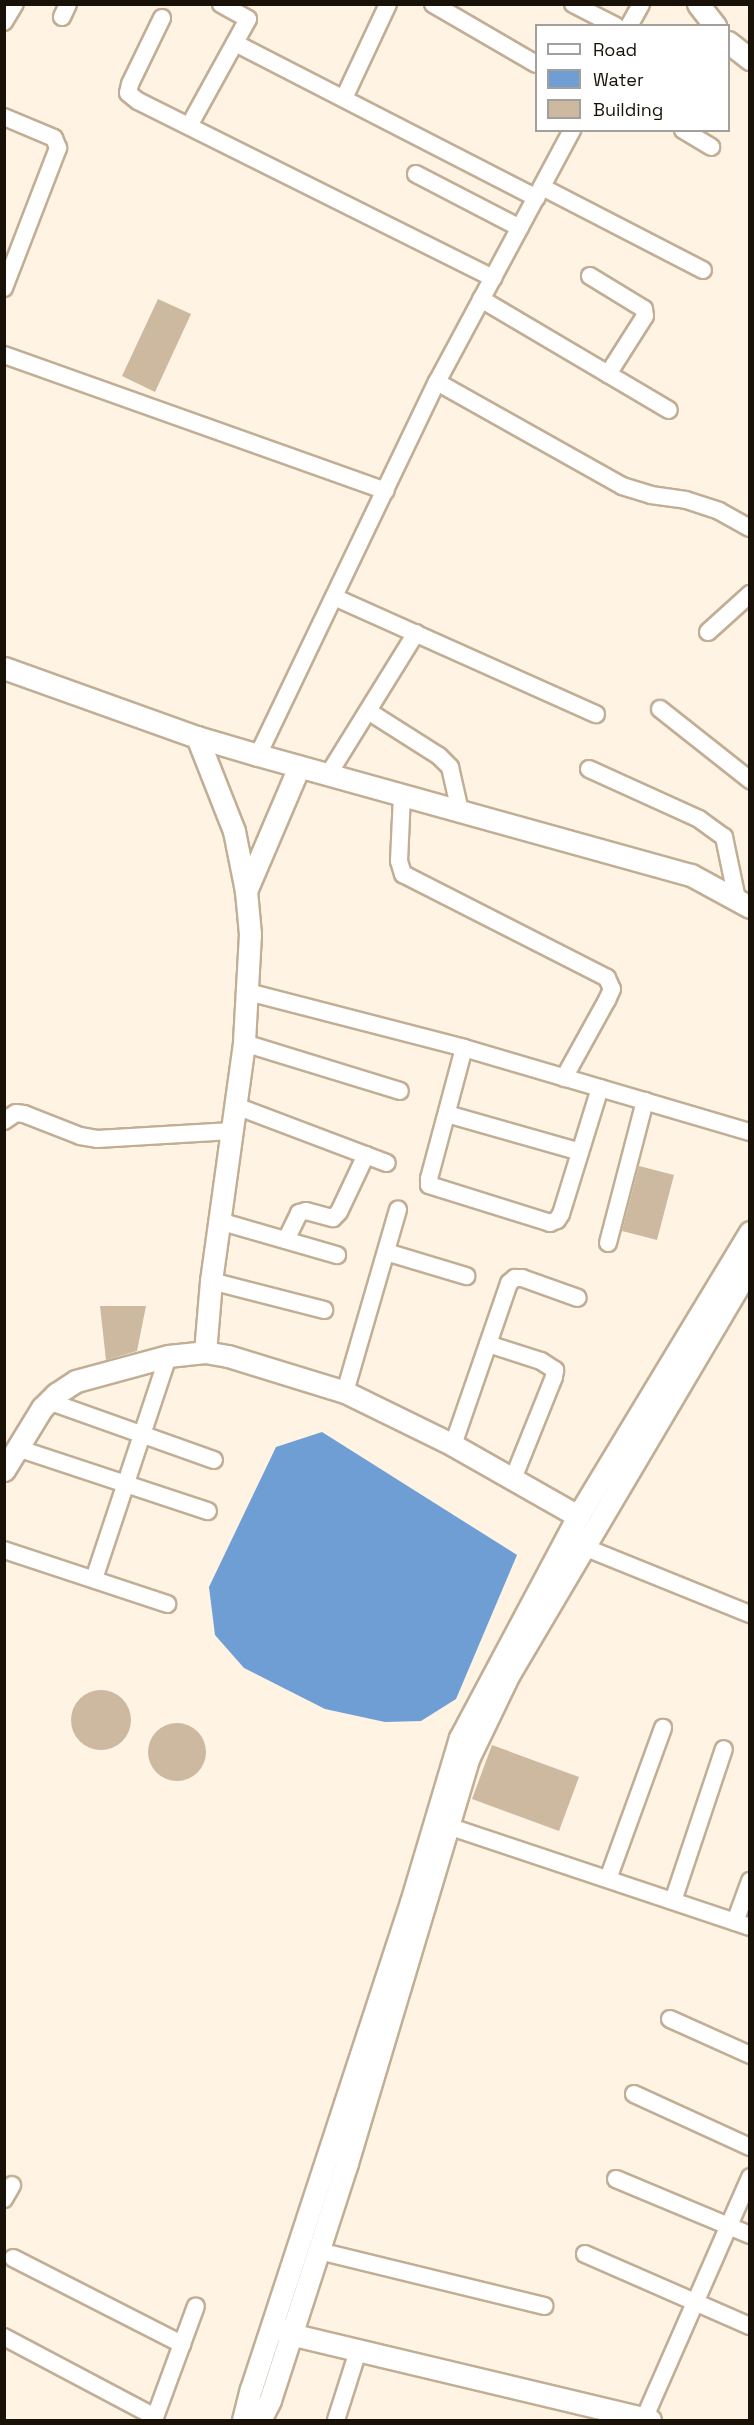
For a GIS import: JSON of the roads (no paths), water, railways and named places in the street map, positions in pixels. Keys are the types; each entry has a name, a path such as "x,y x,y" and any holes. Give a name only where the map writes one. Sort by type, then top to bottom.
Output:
{"street":[{"path":"4,22 15,4"},
{"path":"189,126 248,19 221,4"},
{"path":"344,98 388,4"},
{"path":"434,4 535,63"},
{"path":"573,4 612,24"},
{"path":"630,24 641,4"},
{"path":"698,4 713,24"},
{"path":"162,18 130,84 128,93 138,101 493,278"},
{"path":"235,43 344,98 704,270"},
{"path":"730,43 750,59"},
{"path":"4,117 54,138 58,148 4,288"},
{"path":"258,755 436,382 571,132"},
{"path":"686,132 711,147"},
{"path":"416,174 520,228"},
{"path":"590,276 644,309 645,316 608,374"},
{"path":"481,299 669,410"},
{"path":"4,355 385,491"},
{"path":"436,382 622,486 651,495 686,500 747,520"},
{"path":"708,632 750,594"},
{"path":"334,597 596,714"},
{"path":"328,775 416,633"},
{"path":"4,668 197,737 691,875 743,903"},
{"path":"660,709 750,780"},
{"path":"368,711 439,756 450,767 460,811"},
{"path":"197,737 234,831 246,891 250,933 244,1043 211,1281 205,1352"},
{"path":"246,891 299,766"},
{"path":"589,769 714,828 724,837 743,903"},
{"path":"402,795 399,861 403,874 607,978 612,989 608,1000 564,1078"},
{"path":"248,992 464,1048 750,1132"},
{"path":"244,1043 400,1091"},
{"path":"464,1048 429,1185 550,1223 557,1220 561,1214 600,1088"},
{"path":"608,1243 645,1101"},
{"path":"236,1106 387,1163"},
{"path":"4,1121 16,1113 24,1114 80,1136 97,1139 232,1131"},
{"path":"447,1114 580,1152"},
{"path":"286,1240 299,1213 306,1210 333,1218 339,1212 366,1155"},
{"path":"345,1392 398,1210"},
{"path":"219,1221 337,1255"},
{"path":"260,2421 270,2400 281,2330 460,1738 578,1516 750,1232"},
{"path":"386,1252 466,1276"},
{"path":"243,2421 251,2389 319,2251 469,1757 509,1674 750,1266"},
{"path":"453,1445 509,1283 515,1278 578,1298"},
{"path":"211,1281 324,1310"},
{"path":"488,1344 541,1361 555,1370 513,1479"},
{"path":"4,1470 48,1401 76,1381 168,1356 205,1352 228,1356 345,1392 453,1445 578,1516"},
{"path":"94,1579 168,1356"},
{"path":"48,1401 214,1460"},
{"path":"17,1448 125,1486 208,1511"},
{"path":"584,1547 750,1614"},
{"path":"4,1550 166,1604"},
{"path":"608,1879 663,1728"},
{"path":"674,1902 724,1749"},
{"path":"448,1826 742,1925 750,1881"},
{"path":"670,2019 750,2055"},
{"path":"634,2094 750,2147"},
{"path":"281,2330 358,2351 647,2420 750,2177"},
{"path":"616,2179 750,2235"},
{"path":"319,2251 544,2306"},
{"path":"585,2254 750,2326"},
{"path":"13,2258 182,2344"},
{"path":"4,2337 154,2419 196,2306"},
{"path":"336,2421 358,2351"}],"water":[{"path":"322,1432 517,1555 456,1699 421,1721 385,1722 325,1709 244,1668 215,1635 209,1587 276,1447"}]}
